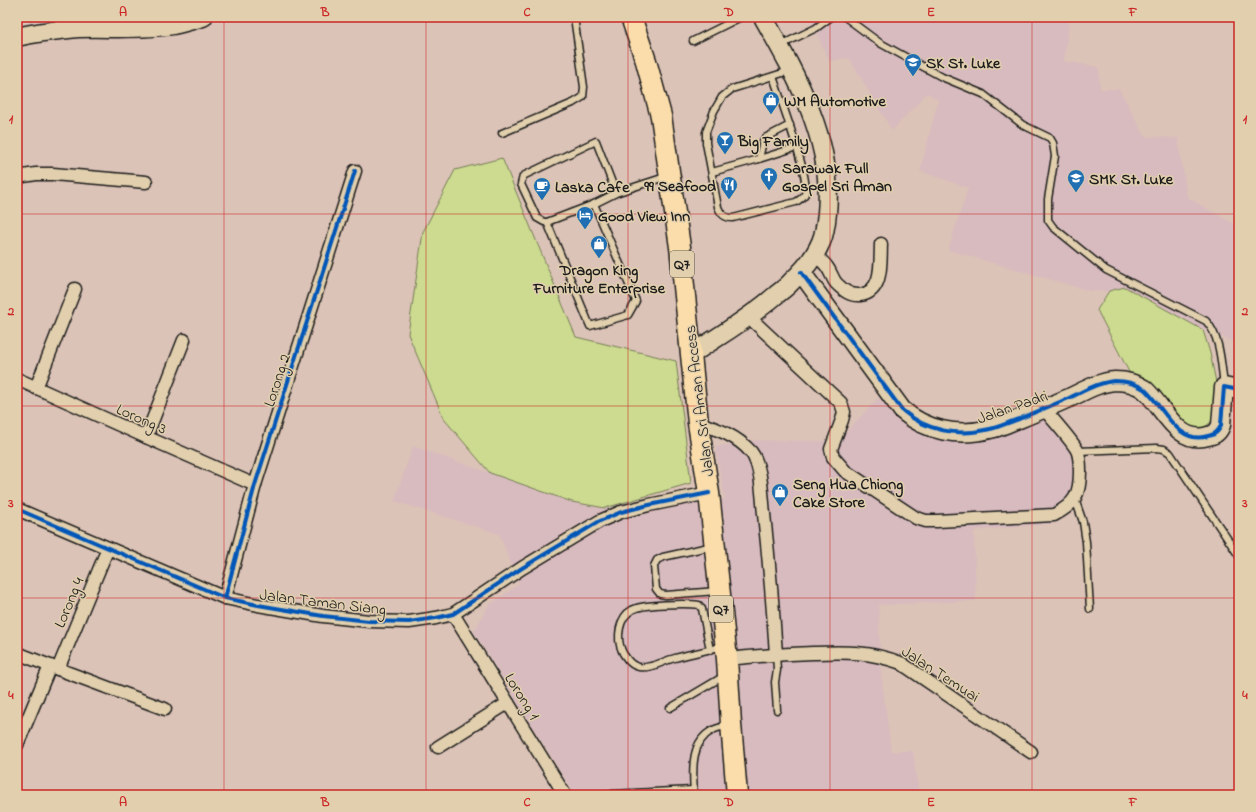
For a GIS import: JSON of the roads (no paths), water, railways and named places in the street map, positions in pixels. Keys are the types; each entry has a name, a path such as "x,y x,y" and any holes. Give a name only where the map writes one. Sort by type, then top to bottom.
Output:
{"main road":[{"name":"Q7","path":"632,17 661,116 669,175"},
{"name":"Jalan Sri Aman Access","path":"669,175 680,247 698,423 709,493 720,591 723,657 737,795"}],"street":[{"path":"17,37 44,31 78,28 114,22 135,28 162,26 203,17"},
{"path":"692,354 750,316 791,282 814,255 821,243 825,229 828,204 828,181 815,121 780,46 763,17"},
{"name":"Lorong 2","path":"225,598 255,485 355,170"},
{"path":"17,177 36,174 53,174 146,182"},
{"path":"814,255 827,266 834,281 842,289 851,294 862,295 876,285 880,273 881,244"},
{"name":"Jalan Padri","path":"801,272 902,410 911,418 940,431 955,433 990,429 1044,409 1106,383 1125,382 1134,384 1143,389 1176,428 1190,436 1206,437 1219,430 1232,388"},
{"path":"36,388 75,289"},
{"path":"750,316 841,404 844,412 831,449 833,457 845,472 916,518 926,521 937,521 1054,515 1066,509 1074,499 1080,486 1080,459 1077,451 1044,409"},
{"path":"146,438 184,340"},
{"name":"Lorong 3","path":"17,379 146,438 255,485"},
{"path":"698,423 728,433 751,453 757,464 771,580 776,654"},
{"name":"Jalan Taman Siang","path":"17,509 225,598 272,608 369,622 410,622 453,614 522,568 600,521 621,512 709,493"},
{"name":"Lorong 4","path":"17,745 108,548"},
{"name":"Lorong 1","path":"453,614 566,795"},
{"name":"Jalan Temuai","path":"723,657 853,652 884,657 901,663 1031,752"},
{"path":"17,653 165,709"},
{"path":"438,747 508,703"}],"lane":[{"path":"502,133 573,103 583,97 584,87 574,17"},
{"path":"693,41 741,17"},
{"path":"780,46 816,28 831,17"},
{"path":"845,17 880,43 942,77 983,94 1023,125 1050,138 1055,149 1048,199 1048,220 1053,228 1106,270 1206,321 1211,326 1232,388"},
{"path":"773,76 797,147 806,186 805,194 796,202 728,218 723,215 718,207 706,143 706,132 714,110 722,97 732,89 773,76 792,70"},
{"path":"758,159 765,138 790,125"},
{"path":"616,193 596,141 523,176 521,184 537,218 547,222 594,204 616,193 669,175"},
{"path":"712,172 797,147"},
{"path":"547,222 590,326 628,315 636,301 594,204"},
{"path":"1077,451 1164,449 1170,453 1239,556"},
{"path":"1074,499 1083,522 1086,542 1090,609"},
{"path":"714,546 657,560 654,566 656,589 660,594 666,595 720,591"},
{"path":"699,605 723,657 674,658 653,666 640,667 632,664 622,653 619,633 622,622 627,613 633,609 650,606 699,605"},
{"path":"776,654 777,670 775,682 777,710"},
{"path":"670,708 723,657"},
{"path":"608,795 693,793 692,767 697,746 702,739 713,730 731,724"}],"place":[{"name":"SK St. Luke","path":"913,77"},
{"name":"WM Automotive","path":"771,115"},
{"name":"Big Family","path":"725,155"},
{"name":"Sarawak Full Gospel Sri Aman","path":"769,191"},
{"name":"SMK St. Luke","path":"1076,193"},
{"name":"99 Seafood","path":"729,200"},
{"name":"Laska Cafe","path":"542,201"},
{"name":"Good View Inn","path":"585,230"},
{"name":"Dragon King Furniture Enterprise","path":"599,259"},
{"name":"Seng Hua Chiong Cake Store","path":"780,507"}]}
